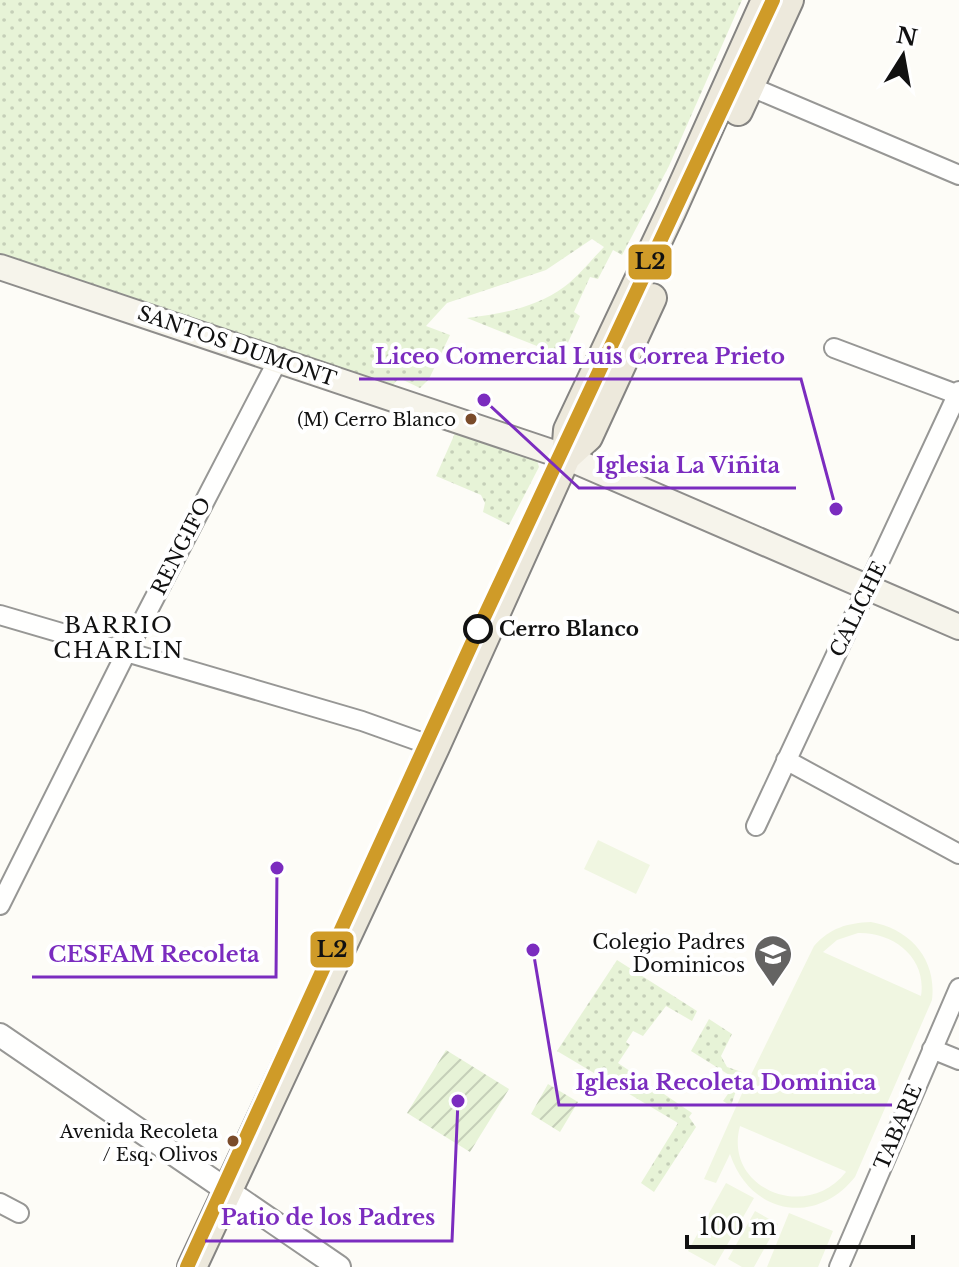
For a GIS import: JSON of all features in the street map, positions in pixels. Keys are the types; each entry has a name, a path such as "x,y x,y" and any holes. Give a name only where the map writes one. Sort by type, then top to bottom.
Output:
{"main road":[{"path":"192,1267 435,747 566,457 588,437 743,76 766,0"},
{"path":"743,76 789,0"},
{"name":"SANTOS DUMONT","path":"0,267 566,457 959,627"}],"street":[{"path":"743,76 959,175"},
{"path":"834,348 958,394"},
{"name":"RENGIFO","path":"0,905 278,360"},
{"name":"CALICHE","path":"756,826 958,394"},
{"path":"0,615 362,721 435,747"},
{"path":"786,760 959,854"},
{"name":"TABARE","path":"839,1267 959,988"},
{"path":"0,1035 339,1267"},
{"path":"932,1049 959,1060"},
{"path":"0,1203 19,1213"}],"green space":[{"path":"0,0 742,0 669,166 622,255 613,250 598,279 590,277 574,312 580,316 562,356 467,318 517,309 553,294 575,278 604,247 592,239 546,270 447,303 426,326 450,335 429,379 420,388 399,378 388,391 0,253"},
{"path":"456,431 536,457 539,467 509,525 483,512 485,503 481,495 436,476"},
{"path":"598,840 650,865 636,894 584,869"},
{"path":"871,922 898,931 918,948 930,972 932,1000 855,1177 839,1193 803,1208 785,1207 768,1201 752,1190 739,1174 730,1154 716,1183 704,1179 814,946 833,931 847,925","holes":["858,933 884,937 905,950 919,970 921,996 823,952 837,940","740,1126 845,1171 846,1172 829,1187 810,1195 790,1196 772,1191 756,1181 744,1167 738,1148"]},
{"path":"617,960 697,1011 692,1021 666,1006 643,1036 633,1031 626,1042 630,1045 618,1063 692,1113 689,1117 696,1127 654,1192 641,1183 678,1123 557,1051"},
{"path":"709,1019 732,1034 721,1056 727,1067 742,1072 731,1106 723,1101 735,1084 734,1078 691,1051"},
{"path":"446,1050 509,1089 470,1152 407,1113"},
{"path":"548,1084 578,1102 560,1132 531,1114"},
{"path":"726,1183 754,1198 715,1266 688,1251"},
{"path":"755,1211 778,1224 754,1267 742,1267 728,1259"},
{"path":"789,1213 833,1231 818,1267 767,1267"}],"transit line":[{"name":"L2","path":"187,1267 478,630 773,0"}],"place":[{"name":"Iglesia La Viñita","path":"484,400"},
{"name":"(M) Cerro Blanco","path":"471,419"},
{"name":"Liceo Comercial Luis Correa Prieto","path":"836,509"},
{"name":"Cerro Blanco","path":"478,629"},
{"name":"CESFAM Recoleta","path":"277,868"},
{"name":"Iglesia Recoleta Dominica","path":"533,950"},
{"name":"Colegio Padres Dominicos","path":"773,988"},
{"name":"Patio de los Padres","path":"458,1101"},
{"name":"Avenida Recoleta / Esq. Olivos","path":"233,1141"}],"district":[{"name":"BARRIO CHARLIN","path":"119,638"}]}
